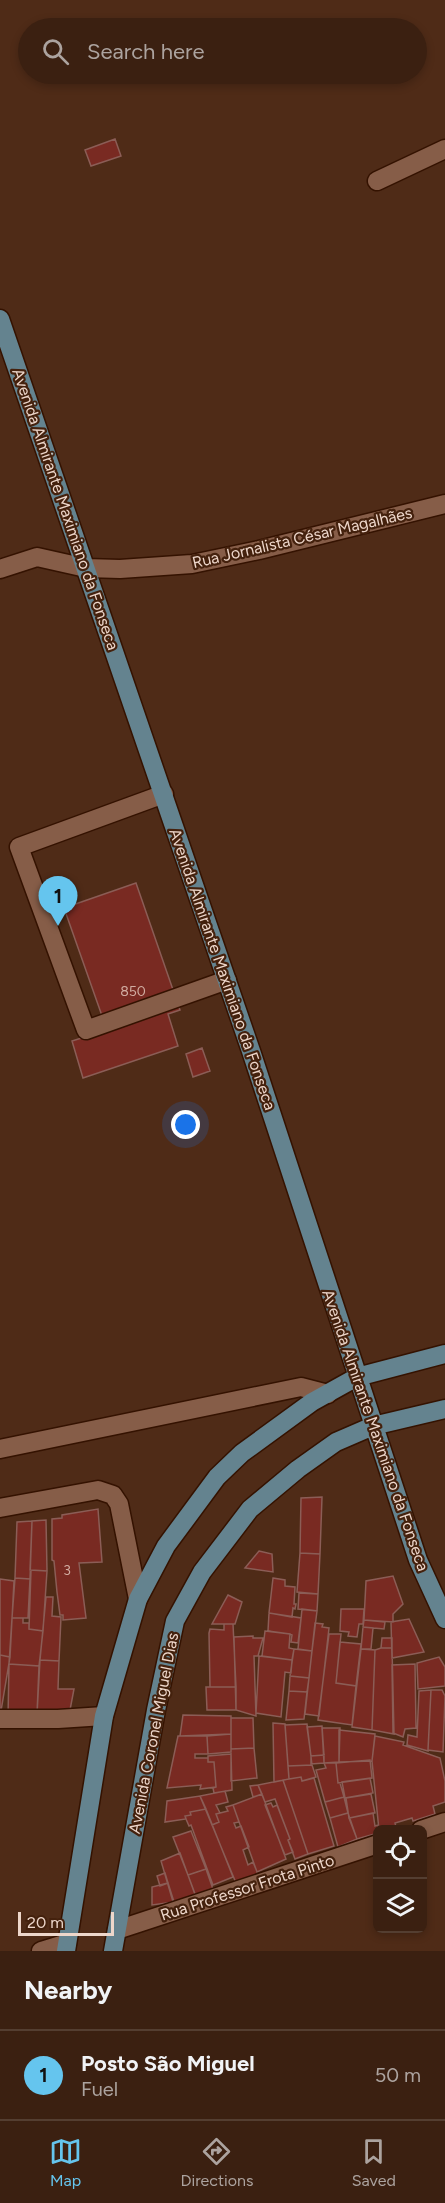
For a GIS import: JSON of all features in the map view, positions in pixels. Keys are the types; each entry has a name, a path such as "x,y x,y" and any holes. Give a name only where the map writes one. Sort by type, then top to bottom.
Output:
{"main road":[{"name":"Avenida Almirante Maximiano da Fonseca","path":"0,320 227,980 418,1560 445,1619"},
{"path":"66,1947 104,1716 138,1599 166,1546 217,1477 272,1430 312,1402 357,1377 445,1354"},
{"name":"Avenida Coronel Miguel Dias","path":"113,1951 156,1710 175,1622 202,1572 250,1509 298,1469 336,1442 373,1426 445,1408"}],"street":[{"path":"377,181 445,149"},
{"name":"Rua Jornalista César Magalhães","path":"0,569 37,557 86,568 120,569 192,564 445,504"},
{"path":"164,794 20,847 86,1030 227,980"},
{"path":"0,1449 301,1387 328,1394"},
{"path":"0,1508 98,1490 113,1495 119,1504 138,1599"},
{"path":"0,1719 104,1716"},
{"path":"427,1828 445,1821"},
{"name":"Rua Professor Frota Pinto","path":"117,1930 373,1846"},
{"path":"41,1951 66,1947"}],"building":[{"path":"115,139 121,156 91,166 85,150"},
{"path":"136,883 180,1010 168,1014 178,1046 83,1078 72,1041 107,1030 64,908"},
{"path":"202,1048 210,1071 193,1077 186,1054"},
{"path":"322,1497 320,1554 300,1553 301,1498"},
{"path":"98,1509 102,1562 79,1563 86,1618 63,1620 63,1615 60,1615 54,1561 52,1560 52,1519"},
{"path":"46,1520 47,1571 30,1570 32,1521"},
{"path":"32,1521 30,1579 15,1578 17,1522"},
{"path":"259,1551 272,1554 273,1572 245,1568"},
{"path":"300,1553 320,1554 318,1594 297,1592"},
{"path":"31,1570 47,1571 43,1631 29,1629"},
{"path":"393,1576 403,1604 393,1614 393,1622 364,1620 366,1581"},
{"path":"15,1578 30,1579 28,1618 12,1618"},
{"path":"273,1578 285,1580 285,1586 295,1587 294,1604 296,1604 292,1617 269,1613"},
{"path":"0,1579 14,1581 10,1657 0,1655"},
{"path":"299,1593 318,1594 317,1611 298,1609"},
{"path":"228,1595 242,1602 235,1624 212,1624"},
{"path":"46,1597 53,1597 52,1616 61,1617 59,1661 40,1660"},
{"path":"302,1609 317,1611 312,1651 298,1649"},
{"path":"341,1609 364,1609 363,1624 359,1624 357,1637 348,1636 349,1632 340,1631"},
{"path":"269,1613 301,1618 298,1643 291,1642 292,1635 290,1634 268,1631"},
{"path":"12,1618 23,1618 23,1623 29,1623 29,1629 43,1631 39,1666 9,1664"},
{"path":"409,1619 424,1652 392,1658 391,1622"},
{"path":"364,1620 385,1622 384,1629 363,1627"},
{"path":"315,1623 329,1628 319,1716 305,1714"},
{"path":"224,1624 233,1624 236,1687 210,1687 209,1633 210,1629 224,1630"},
{"path":"363,1627 373,1628 371,1649 361,1649"},
{"path":"265,1631 290,1634 289,1648 294,1649 292,1660 262,1656"},
{"path":"329,1634 341,1634 336,1683 356,1686 352,1725 318,1720"},
{"path":"253,1636 253,1638 263,1638 258,1656 254,1656 256,1716 236,1710 234,1637"},
{"path":"382,1638 392,1638 392,1648 381,1648"},
{"path":"340,1642 361,1644 356,1686 336,1683"},
{"path":"392,1648 394,1734 372,1730 375,1650"},
{"path":"294,1649 312,1651 309,1678 290,1676"},
{"path":"361,1649 375,1650 372,1730 352,1727"},
{"path":"0,1655 10,1657 1,1711 0,1711"},
{"path":"259,1656 292,1660 291,1673 285,1672 281,1717 256,1713"},
{"path":"439,1657 445,1667 445,1686 418,1689 417,1663"},
{"path":"40,1660 59,1661 58,1689 74,1689 70,1710 37,1714"},
{"path":"9,1664 39,1666 37,1714 8,1718"},
{"path":"415,1664 416,1728 405,1729 403,1737 393,1733 392,1665"},
{"path":"290,1676 309,1678 307,1692 289,1691"},
{"path":"206,1687 236,1687 236,1710 207,1710"},
{"path":"431,1690 442,1690 445,1696 443,1752 428,1750"},
{"path":"431,1690 428,1751 407,1745 408,1735 417,1737 419,1691"},
{"path":"289,1691 307,1692 304,1719 286,1720"},
{"path":"183,1715 231,1716 231,1734 180,1736"},
{"path":"231,1718 253,1718 254,1748 231,1749"},
{"path":"273,1723 285,1724 289,1779 274,1782"},
{"path":"307,1724 312,1765 288,1766 285,1725"},
{"path":"322,1726 324,1755 311,1756 307,1727"},
{"path":"322,1728 340,1728 339,1762 324,1763"},
{"path":"339,1730 375,1734 372,1761 339,1762"},
{"path":"231,1734 231,1752 208,1754 207,1736"},
{"path":"178,1736 207,1736 208,1754 195,1754 195,1758 208,1758 208,1762 214,1762 216,1787 200,1789 201,1785 167,1788"},
{"path":"375,1736 404,1742 403,1745 440,1758 445,1781 445,1802 433,1806 435,1814 413,1821 412,1818 395,1823 396,1825 378,1825 372,1761"},
{"path":"254,1748 257,1778 231,1781 231,1749"},
{"path":"231,1754 232,1790 214,1793 213,1788 216,1787 214,1762 208,1762 208,1756"},
{"path":"324,1755 324,1763 311,1764 311,1756"},
{"path":"370,1760 372,1778 338,1783 336,1763"},
{"path":"324,1763 336,1763 338,1783 340,1783 344,1797 325,1802 316,1770 326,1768"},
{"path":"312,1765 316,1777 302,1781 301,1777 289,1779 288,1766"},
{"path":"301,1777 302,1781 314,1778 334,1846 308,1854 283,1780"},
{"path":"370,1778 373,1793 345,1798 342,1782"},
{"path":"283,1780 308,1854 295,1859 275,1799 265,1802 258,1785"},
{"path":"258,1785 262,1794 253,1797 250,1786"},
{"path":"225,1791 228,1802 216,1805 220,1813 216,1814 219,1822 212,1825 200,1796"},
{"path":"262,1794 286,1859 257,1872 233,1805"},
{"path":"371,1794 375,1813 349,1818 346,1798"},
{"path":"200,1796 206,1809 190,1812 191,1815 185,1816 186,1819 165,1822 167,1801"},
{"path":"344,1797 348,1813 330,1818 325,1802"},
{"path":"271,1803 273,1807 277,1805 290,1839 288,1840 293,1852 285,1855 265,1805"},
{"path":"233,1805 239,1822 234,1823 236,1828 241,1826 249,1847 243,1850 248,1865 253,1862 258,1874 236,1883 212,1825 219,1822 216,1814 228,1811 226,1807"},
{"path":"206,1809 233,1877 213,1885 191,1825 189,1826 185,1816 191,1815 190,1812"},
{"path":"348,1813 357,1839 338,1847 330,1818"},
{"path":"373,1813 375,1825 373,1825 373,1834 357,1839 349,1818"},
{"path":"191,1831 206,1869 188,1875 173,1837"},
{"path":"180,1853 197,1900 174,1905 161,1861"},
{"path":"206,1869 215,1895 198,1902 188,1875"},
{"path":"165,1873 168,1883 160,1886 157,1876"},
{"path":"168,1883 174,1902 152,1905 152,1887"}],"place":[{"name":"Posto São Miguel","path":"58,926"}]}
